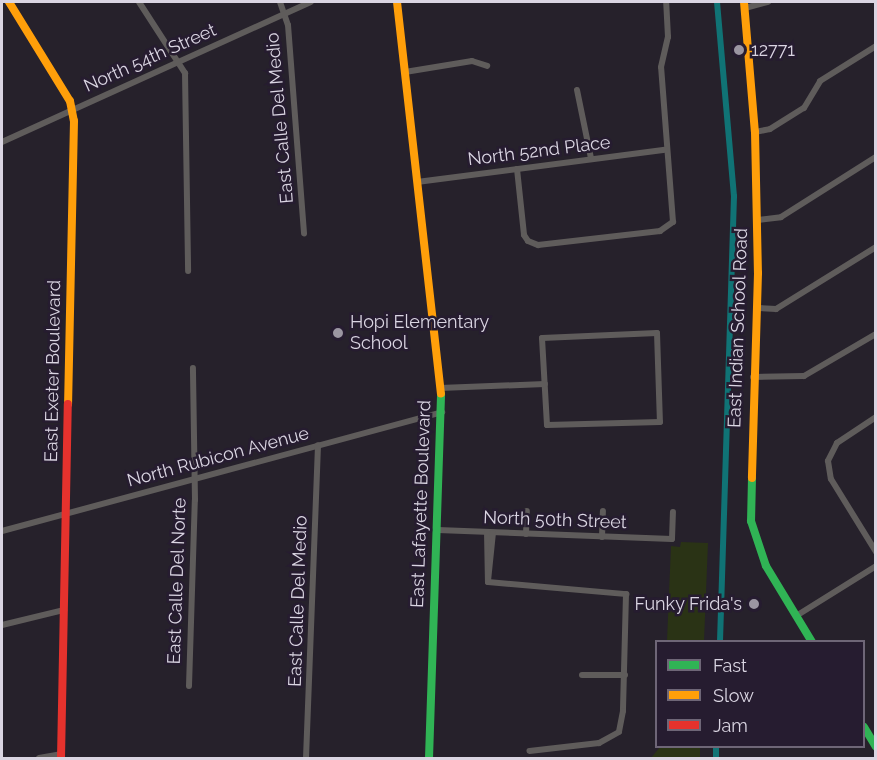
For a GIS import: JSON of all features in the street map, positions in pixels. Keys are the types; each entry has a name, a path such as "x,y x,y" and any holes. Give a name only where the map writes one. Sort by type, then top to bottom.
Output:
{"street":[{"path":"9,2 73,110"},
{"path":"139,2 185,73 188,271"},
{"name":"East Calle Del Medio","path":"280,2 285,13 304,233"},
{"name":"North 54th Street","path":"2,142 310,2"},
{"name":"East Lafayette Boulevard","path":"397,2 442,412 429,759"},
{"path":"517,169 524,235 528,242 538,245 660,231 673,222 665,150 661,67 668,37 666,2"},
{"path":"745,5 768,2"},
{"name":"East Indian School Road","path":"745,5 755,132 758,220 751,521 762,556 811,640"},
{"path":"755,132 770,129 804,108 820,81 876,46"},
{"path":"405,72 472,61 487,66"},
{"path":"577,90 591,158"},
{"name":"East Exeter Boulevard","path":"61,756 73,110"},
{"name":"North 52nd Place","path":"417,182 665,150"},
{"path":"758,220 781,216 876,157"},
{"path":"757,308 776,309 876,247"},
{"path":"657,333 660,422 547,425 545,384 542,338 657,333"},
{"path":"753,377 804,376 876,334"},
{"name":"East Calle Del Norte","path":"189,686 195,479 193,369"},
{"path":"440,387 545,384"},
{"name":"North Rubicon Avenue","path":"2,531 442,412"},
{"path":"876,417 837,443 828,461 831,479 876,552"},
{"name":"East Calle Del Medio","path":"306,759 318,445"},
{"path":"602,537 603,511"},
{"path":"526,534 527,512"},
{"name":"North 50th Street","path":"438,530 672,539 673,512"},
{"path":"490,532 488,582 626,594 625,675 619,732 599,743 529,751"},
{"path":"796,616 876,566"},
{"path":"2,626 64,610"},
{"path":"582,675 625,675"},
{"path":"865,729 876,747"},
{"path":"39,759 61,756"}],"green space":[{"path":"681,542 708,543 704,640 667,640 671,546 680,547"},
{"path":"659,748 700,748 700,758 651,758"}],"waterway":[{"path":"717,2 734,196 720,640"},
{"path":"716,748 716,758"}],"traffic: fast":[{"path":"429,758 441,394"},
{"path":"752,478 751,521 766,566 811,640"},
{"path":"865,729 876,747"}],"traffic: slow":[{"path":"9,2 70,101 74,121 68,404"},
{"path":"397,2 441,394"},
{"path":"744,2 755,132 758,273 752,478"}],"traffic: jam":[{"path":"61,758 68,404"}],"place":[{"name":"12771","path":"739,50"},
{"name":"Hopi Elementary School","path":"338,333"},
{"name":"Funky Frida's","path":"754,604"}]}
